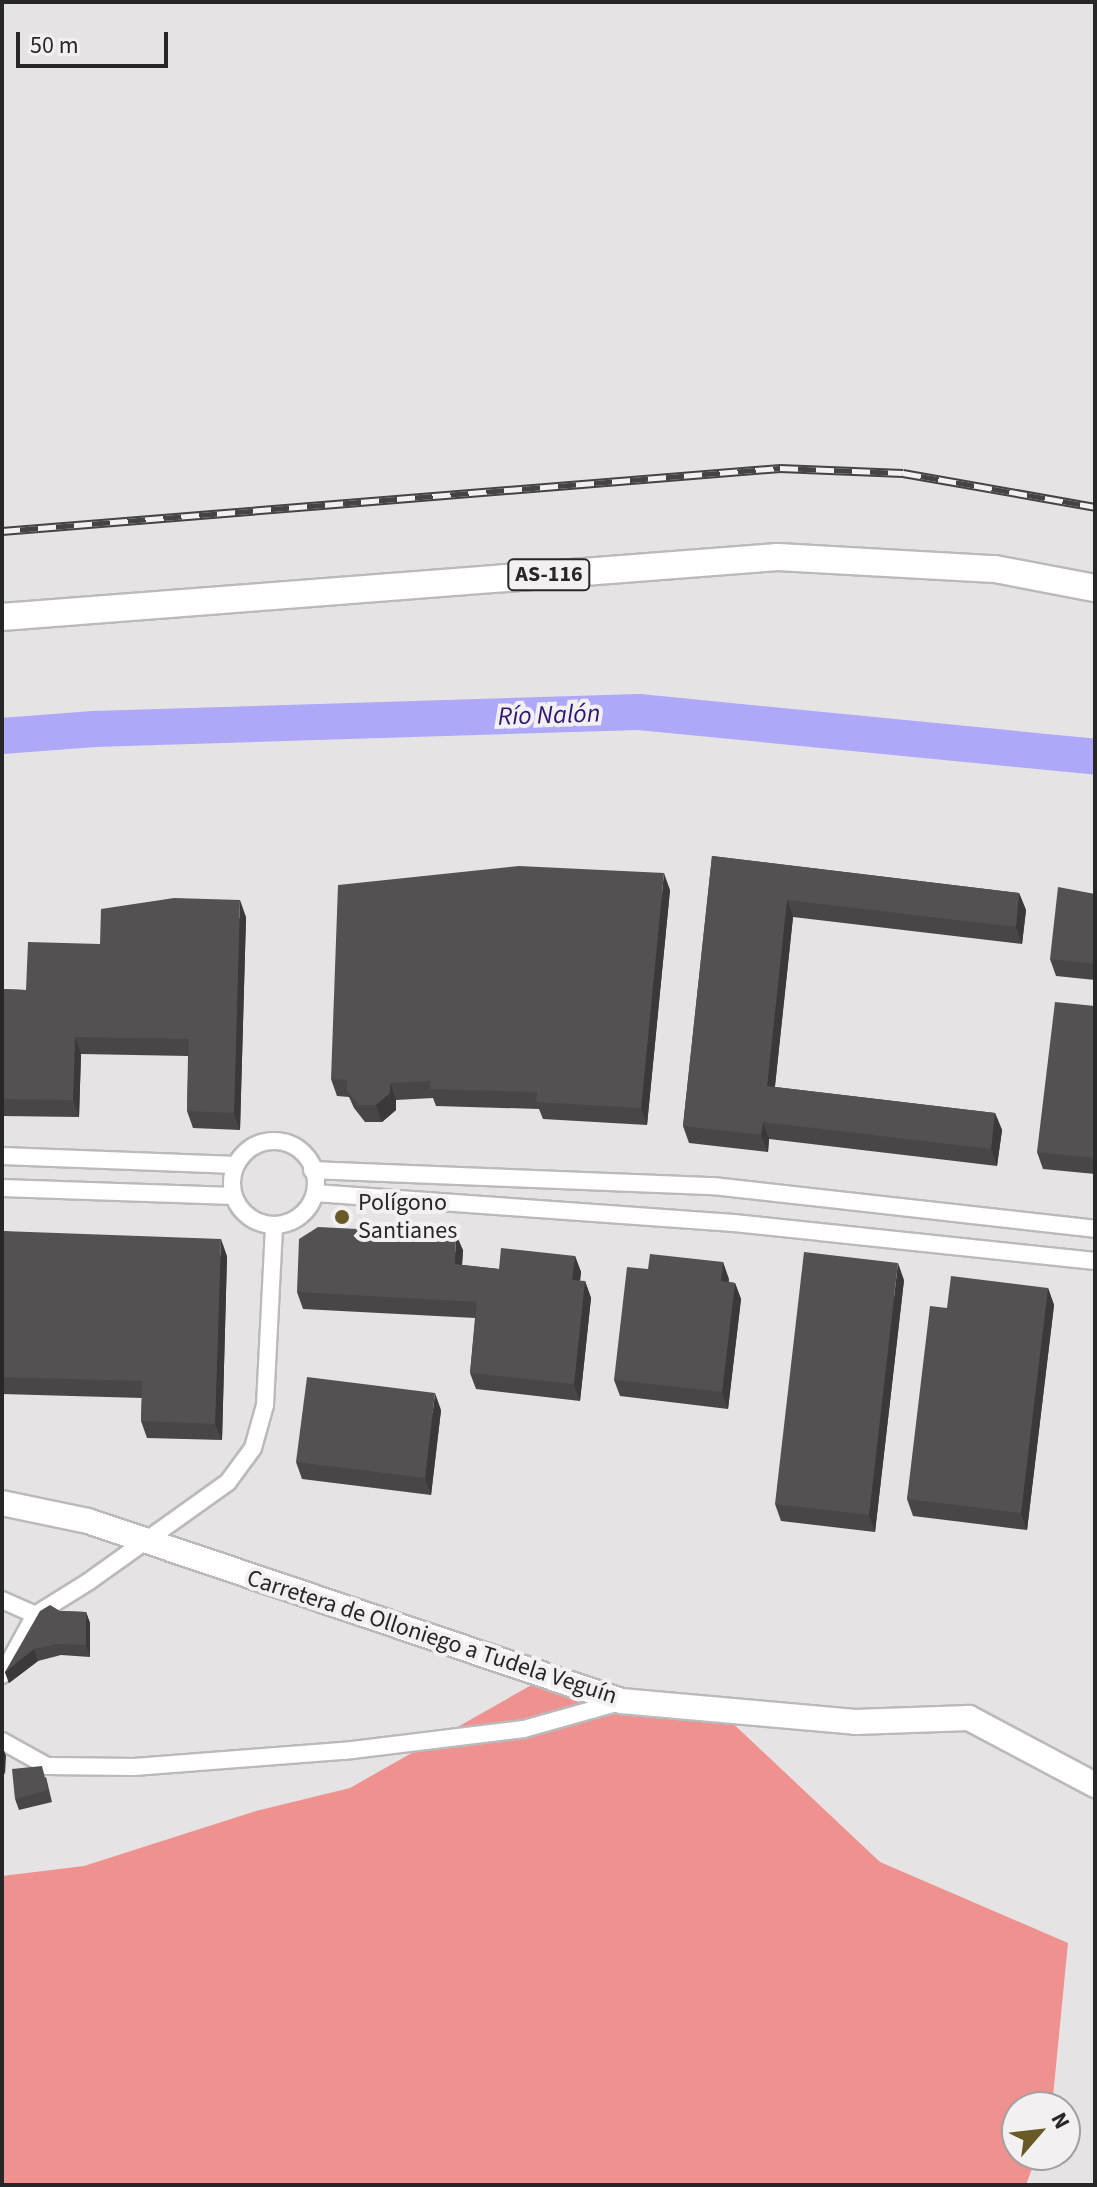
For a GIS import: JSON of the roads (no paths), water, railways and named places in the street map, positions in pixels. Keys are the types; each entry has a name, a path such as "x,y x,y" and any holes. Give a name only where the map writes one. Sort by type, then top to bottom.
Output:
{"main road":[{"name":"AS-116","path":"2,617 778,557 995,569 1095,588"}],"street":[{"path":"271,1141 285,1142 303,1153 312,1170 315,1193 298,1217 274,1225 247,1215 234,1196 236,1165 249,1149 271,1141"},
{"path":"2,1156 236,1165"},
{"path":"312,1170 713,1186 1095,1229"},
{"path":"2,1188 234,1196"},
{"path":"315,1193 734,1223 1095,1261"},
{"path":"2,1675 35,1615 88,1582 228,1482 253,1448 265,1405 274,1225"},
{"name":"Carretera de Olloniego a Tudela Veguín","path":"2,1503 88,1521 621,1701 855,1722 969,1718 1095,1785"},
{"path":"2,1600 35,1615"},
{"path":"2,1741 47,1766 134,1767 344,1751 524,1729 621,1701"}],"waterway":[{"name":"Río Nalón","path":"2,736 94,729 639,712 1095,757"}],"railway":[{"path":"2,531 780,468 903,473 1095,507"}],"place":[{"name":"Polígono Santianes","path":"342,1217"}]}
